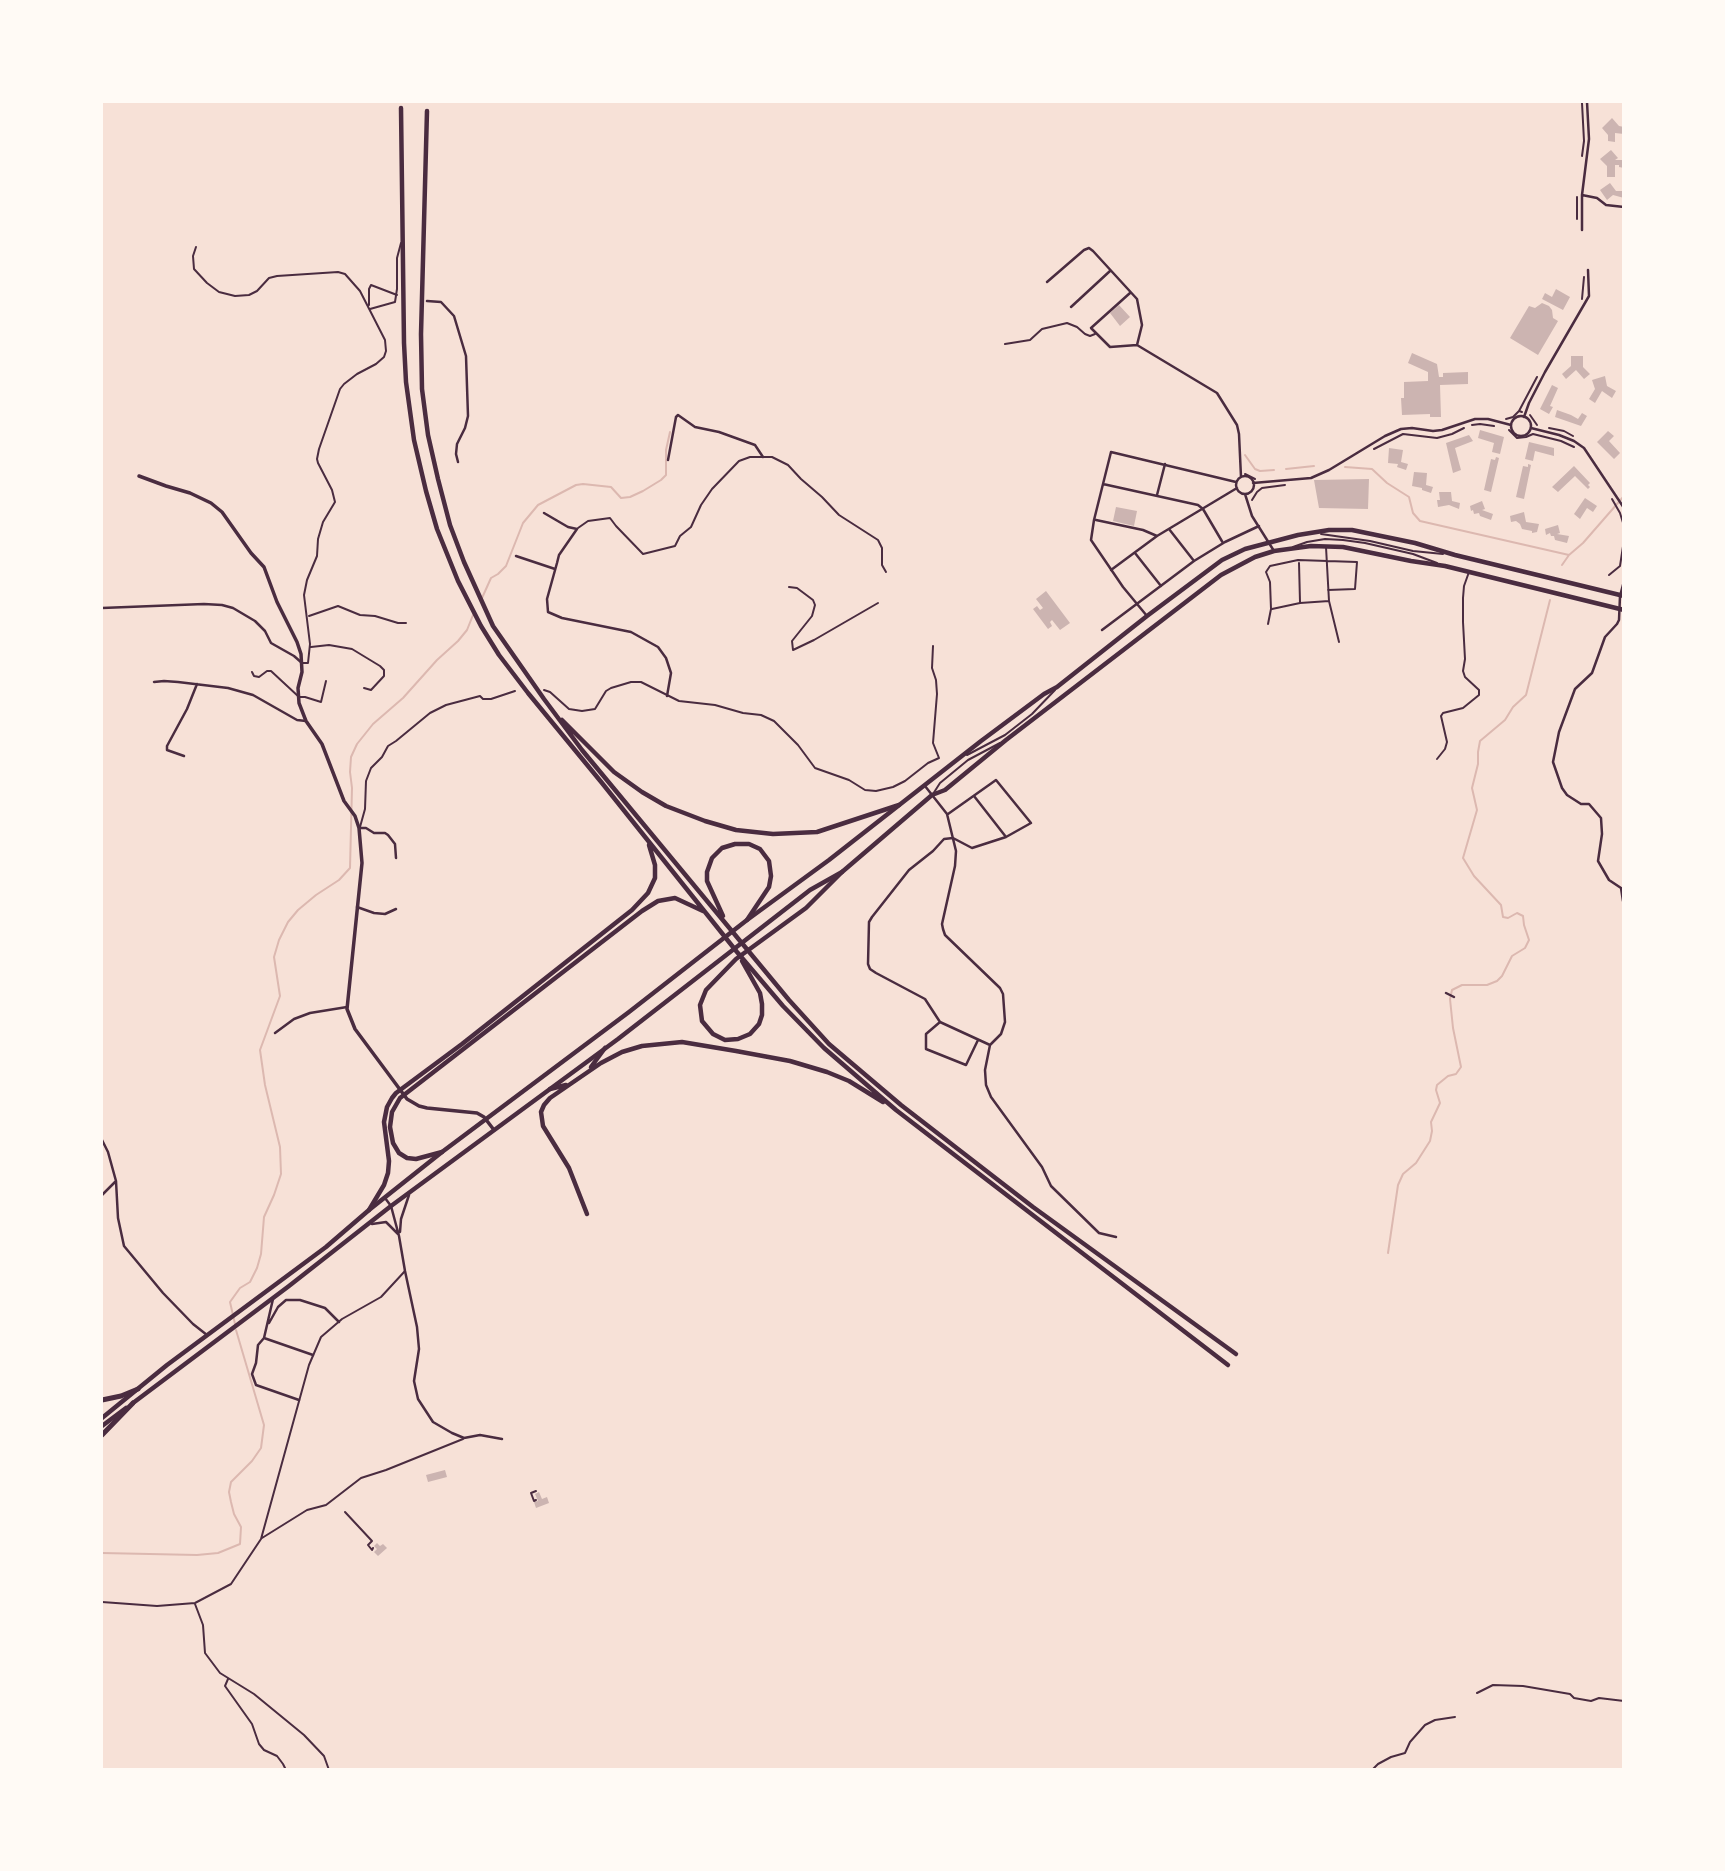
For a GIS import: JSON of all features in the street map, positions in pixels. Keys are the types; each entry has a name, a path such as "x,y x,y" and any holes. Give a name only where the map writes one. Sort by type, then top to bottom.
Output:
{"highway":[{"path":"102,1400 138,1389"},
{"path":"102,1435 133,1402"}],"main road":[{"path":"401,108 406,382 414,440 437,529 458,581 499,655 737,952 783,1006 824,1048 896,1110 1228,1365"},
{"path":"427,111 422,389 428,435 447,513 464,562 493,626 582,750 789,1000 829,1044 912,1114 1033,1207 1236,1354"},
{"path":"102,1418 207,1335 326,1247 442,1152 829,860 981,741 1044,694 1058,687 1222,559 1268,542 1329,530 1352,530 1415,543 1622,597"},
{"path":"737,952 758,988 762,1015 757,1027 747,1036 731,1041 720,1039 710,1032 702,1021 701,1002 709,985 736,959 806,908 842,872 932,795 945,790 1222,575 1255,557 1289,548 1350,548 1445,565 1622,608"},
{"path":"544,699 614,772 666,806 715,824 736,830 773,834 817,832 899,805"},
{"path":"544,983 632,910 648,893 655,877 655,865 648,841"},
{"path":"727,923 710,890 707,872 712,858 722,848 735,844 749,844 760,849 769,861 769,887 747,920"},
{"path":"102,1426 810,890 842,872"},
{"path":"369,1210 388,1174 384,1117 387,1107 398,1096 544,983 658,901 675,898 704,912"},
{"path":"587,1214 573,1176 543,1126 541,1117 546,1102 589,1070 614,1056 642,1046 682,1042 776,1059 827,1072 849,1081 896,1110"},
{"path":"589,1070 604,1048"},
{"path":"550,1088 570,1084"},
{"path":"398,1096 390,1127 392,1140 399,1153 416,1159 442,1152"}],"street":[{"path":"1582,230 1580,196 1589,139 1585,102"},
{"path":"1580,196 1597,198 1606,205 1623,207"},
{"path":"1047,282 1077,255 1088,248 1093,251 1137,299 1142,325 1137,345"},
{"path":"1071,306 1110,271"},
{"path":"1510,426 1517,417 1525,414 1545,372 1589,296 1586,271"},
{"path":"1130,293 1091,328 1110,347 1137,345 1217,393 1240,434 1241,477"},
{"path":"427,301 441,302 454,316 466,356 468,416 457,444 458,462"},
{"path":"1253,483 1311,478 1401,429 1433,432 1475,419 1488,419 1510,426 1513,432 1521,437 1528,435 1531,428 1525,414"},
{"path":"668,460 678,415 695,427 719,432 755,445 763,457"},
{"path":"1531,428 1559,435 1584,448 1613,497 1623,508"},
{"path":"1147,616 1091,540 1111,452 1233,483 1241,477 1248,477 1253,483"},
{"path":"1157,495 1165,464"},
{"path":"139,476 190,493 211,503 222,512 264,568 297,642 302,663 299,697 306,721 322,744 344,801 355,816 359,828 362,863 347,1007 355,1029 407,1099 419,1107 480,1114 494,1130"},
{"path":"1236,482 1239,492 1245,494 1251,491 1253,483"},
{"path":"1103,484 1198,505 1223,543"},
{"path":"1111,570 1157,536 1237,488"},
{"path":"1245,494 1252,516 1273,551"},
{"path":"544,513 568,527 577,529 559,555 547,599 548,612 562,618 631,632 658,648 666,658 671,673 667,696"},
{"path":"1094,520 1143,530 1157,536"},
{"path":"1102,630 1194,561 1259,526"},
{"path":"1169,529 1194,561"},
{"path":"1135,553 1161,586"},
{"path":"516,556 555,569"},
{"path":"1623,581 1619,620 1605,637 1592,673 1575,689 1559,732 1553,762 1567,795 1581,804 1589,804 1601,818 1602,834 1598,860 1609,880 1621,888 1623,901"},
{"path":"102,608 204,604 233,608 255,621 265,631 271,643 302,663"},
{"path":"1619,620 1623,623"},
{"path":"154,682 224,687 253,695 297,720 306,721"},
{"path":"184,756 167,750 167,746 197,684"},
{"path":"947,814 996,780 1031,823 1006,837 972,848 953,838 944,839 909,870 869,922 868,964 870,970 925,999 940,1022 990,1045"},
{"path":"925,786 947,814 956,851 943,929 1003,994 1005,1022 1001,1034 990,1045 985,1070 986,1085 991,1097 1042,1167 1051,1186 1099,1233 1116,1237"},
{"path":"974,796 1006,837"},
{"path":"359,828 388,835 395,844 396,859"},
{"path":"357,907 385,914 396,909"},
{"path":"1446,993 1454,997"},
{"path":"275,1033 294,1019 310,1013 347,1007"},
{"path":"940,1022 926,1034 926,1048 967,1065 978,1040"},
{"path":"102,1140 117,1181 118,1218 124,1246 163,1293 207,1335"},
{"path":"102,1195 117,1181"},
{"path":"399,1236 409,1194"},
{"path":"385,1198 391,1206 399,1236 419,1337 414,1381 418,1398 433,1422 443,1429 464,1438 480,1435 502,1439"},
{"path":"369,1224 386,1222 399,1236"},
{"path":"274,1297 264,1338 258,1345 252,1374 256,1385 299,1399"},
{"path":"267,1326 278,1307 286,1300 300,1300 326,1308 339,1322"},
{"path":"264,1338 313,1355"}],"lane":[{"path":"369,309 395,302 397,258 403,236"},
{"path":"196,247 193,256 194,269 207,283 226,295 249,295 257,291 269,278 277,276 338,272 345,274 356,284 385,340 384,357 357,374 340,389 319,449 318,463 335,502 323,522 317,556 307,580 304,595 310,648 308,663 302,663"},
{"path":"369,309 371,285 397,294"},
{"path":"1005,344 1030,340 1042,329 1067,323 1090,336 1096,334"},
{"path":"577,529 588,521 610,518 643,554 675,546 680,536 691,527 701,505 718,482 743,459 772,457 788,465 839,515 878,540 883,554 882,565 886,572"},
{"path":"1289,548 1325,540 1357,541 1413,554 1445,565"},
{"path":"1326,546 1329,601 1339,642"},
{"path":"1298,560 1300,604"},
{"path":"1268,624 1271,609 1270,582 1266,572 1270,566 1298,560 1357,562 1356,589 1328,590"},
{"path":"1437,759 1447,742 1441,716 1443,713 1463,708 1479,695 1479,690 1465,677 1463,671 1463,598 1469,571"},
{"path":"789,587 813,600 815,605 812,617 792,641 793,650 878,603"},
{"path":"1271,609 1329,601"},
{"path":"308,617 338,606 360,615 406,624"},
{"path":"310,648 329,645 347,648 361,653 380,666 384,670 384,676 371,691 364,688"},
{"path":"544,690 569,709 576,711 595,709 606,691 611,688 632,682 645,683 679,701 715,705 761,715 774,721 798,745 815,768 849,780 865,790 876,791 905,781 939,758 933,743 937,694 932,668 933,646"},
{"path":"252,672 258,677 271,671 299,697 320,702 326,681"},
{"path":"962,757 1004,735 1031,714 1058,687"},
{"path":"359,828 365,809 366,781 371,768 382,757 387,746 430,713 446,705 480,696 483,699 491,699 515,691"},
{"path":"932,795 940,783 968,760 1006,740"},
{"path":"102,1602 157,1606 195,1603 231,1584 261,1539 299,1399 321,1337 339,1322 381,1297 405,1271"},
{"path":"261,1539 307,1510 326,1504 361,1478 464,1438"},
{"path":"195,1603 203,1625 205,1653 220,1673 254,1694 304,1735 324,1756 329,1769"},
{"path":"228,1679 225,1686 252,1724 259,1745 276,1756 286,1769"}],"path":[{"path":"1582,155 1585,102"},
{"path":"1578,221 1580,196"},
{"path":"1582,300 1586,271"},
{"path":"1506,419 1519,411 1541,370"},
{"path":"1519,411 1528,413 1537,425"},
{"path":"1372,449 1403,434 1437,438 1469,425 1499,426"},
{"path":"1510,426 1512,434 1517,438 1526,438 1533,434 1561,441 1578,449"},
{"path":"1551,428 1581,440"},
{"path":"1241,471 1259,481"},
{"path":"1251,505 1252,499 1262,488 1284,485"},
{"path":"1613,497 1623,526"},
{"path":"1609,575 1620,566 1623,540"},
{"path":"536,1491 531,1493 534,1501 536,1500"},
{"path":"345,1512 372,1541 368,1545 372,1550 373,1548"},
{"path":"1477,1693 1493,1685 1523,1686 1570,1694 1574,1698 1591,1701 1600,1698 1623,1701"},
{"path":"1372,1769 1391,1756 1405,1753 1410,1742 1425,1726 1435,1720 1455,1717"}],"building":[{"path":"1612,118 1619,126 1624,127 1624,134 1615,133 1615,142 1608,141 1608,135 1602,128"},
{"path":"1611,150 1618,158 1615,160 1624,160 1624,168 1615,165 1615,177 1607,177 1607,166 1600,159"},
{"path":"1610,183 1616,191 1624,191 1624,198 1613,195 1607,200 1600,190"},
{"path":"1556,289 1570,297 1563,310 1542,299 1545,293 1552,297"},
{"path":"1542,303 1549,306 1553,318 1558,321 1538,355 1510,338 1529,306 1535,308"},
{"path":"1119,305 1130,317 1120,326 1110,313"},
{"path":"1412,353 1437,364 1439,377 1443,377 1443,373 1468,372 1468,384 1440,385 1441,417 1430,417 1430,414 1402,415 1404,382 1428,381 1428,372 1408,363"},
{"path":"1571,356 1583,356 1583,367 1590,374 1584,379 1576,370 1566,379 1562,374 1571,366"},
{"path":"1605,376 1607,386 1616,391 1612,398 1602,391 1595,403 1589,399 1595,389 1592,380"},
{"path":"1552,385 1558,388 1549,414 1540,409"},
{"path":"1557,410 1578,419 1582,413 1587,416 1581,426 1555,417"},
{"path":"1480,430 1504,437 1500,454 1492,452 1494,443 1478,438"},
{"path":"1608,431 1614,436 1609,441 1620,453 1614,459 1597,442"},
{"path":"1469,435 1473,441 1455,448 1461,470 1453,473 1446,443"},
{"path":"1529,442 1554,448 1554,456 1535,451 1533,461 1525,459"},
{"path":"1389,448 1403,450 1401,462 1408,464 1406,470 1397,467 1398,464 1388,463"},
{"path":"1496,457 1499,458 1491,492 1484,490 1491,459 1495,460"},
{"path":"1528,464 1531,465 1524,499 1516,497 1523,466 1528,467"},
{"path":"1574,466 1590,483 1590,487 1588,489 1575,476 1558,492 1552,487"},
{"path":"1414,472 1427,473 1426,485 1433,487 1431,493 1412,486"},
{"path":"1369,479 1368,509 1319,508 1314,480"},
{"path":"1439,492 1451,492 1452,501 1460,503 1459,509 1449,505 1438,507"},
{"path":"1585,498 1597,506 1593,512 1587,508 1580,519 1574,514"},
{"path":"1482,501 1485,509 1482,510 1493,514 1491,520 1471,511 1470,506"},
{"path":"1116,507 1137,511 1134,526 1113,521"},
{"path":"1524,512 1526,522 1539,524 1537,532 1522,529 1516,521 1511,522 1510,516"},
{"path":"1558,525 1560,533 1557,534 1569,536 1567,543 1555,540 1550,533 1546,535 1545,529"},
{"path":"1046,591 1070,623 1060,630 1052,620 1052,626 1048,629 1033,609 1037,606 1040,610 1043,608 1036,599"},
{"path":"445,1470 447,1477 428,1482 426,1475"},
{"path":"539,1492 542,1499 547,1497 549,1503 536,1508 534,1502 538,1501 535,1494"},
{"path":"377,1543 387,1548 378,1556 374,1552"}],"waterway":[{"path":"482,598 491,578 506,566 523,523 538,505 583,484 611,487 621,498 643,491 666,475 666,450 670,432"},
{"path":"1245,455 1255,469 1274,470"},
{"path":"1286,469 1314,466"},
{"path":"1345,467 1372,469 1387,483 1409,497 1413,513 1420,521 1569,555"},
{"path":"1562,565 1624,496"},
{"path":"1388,1253 1398,1185 1403,1174 1416,1163 1430,1141 1431,1122 1440,1103 1437,1085 1448,1076 1456,1074 1461,1067 1453,1028 1450,999 1452,990 1462,985 1487,985 1497,981 1512,956 1525,948 1529,940 1523,916 1517,913 1508,918 1503,917 1501,905 1474,876 1463,858 1477,810 1472,788 1480,741 1505,720 1513,707 1526,695 1550,600"},
{"path":"235,1324 230,1302 240,1288 250,1282 257,1268 264,1217 281,1174 280,1147 265,1085 260,1050 280,996 274,957 279,940 298,910 339,880 350,868 350,772 351,757 357,744 373,724 403,698 458,641 467,630 473,615"},
{"path":"102,1553 197,1555 218,1553 240,1544 241,1527 231,1502 231,1482 261,1448 264,1425 236,1330"}]}
